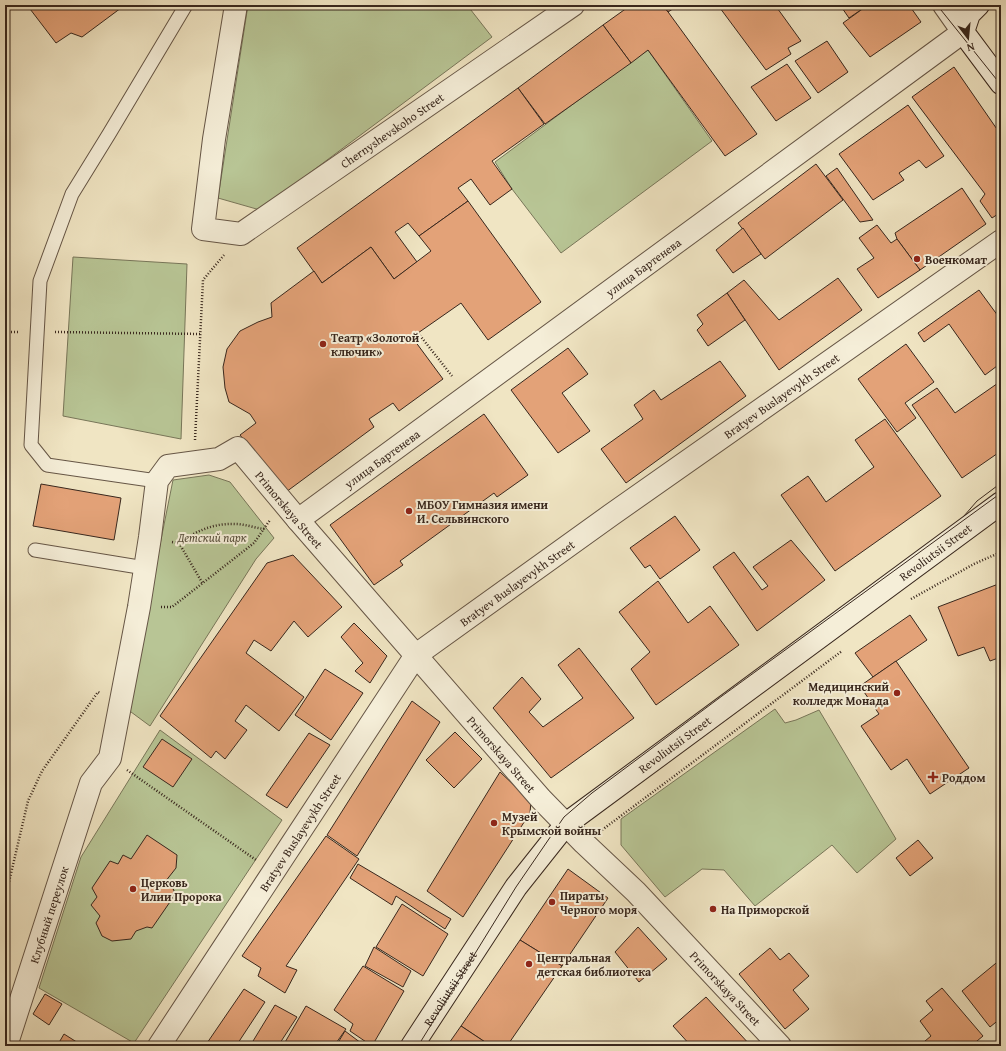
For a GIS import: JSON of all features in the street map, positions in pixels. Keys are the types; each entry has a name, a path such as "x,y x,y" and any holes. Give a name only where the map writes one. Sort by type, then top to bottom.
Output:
{"street":[{"path":"236,5 214,139 203,229 241,234"},
{"name":"Chernyshevskoho Street","path":"241,234 573,5"},
{"path":"944,5 1001,83"},
{"path":"963,32 969,14 978,5"},
{"name":"улица Бартенева","path":"298,520 963,32"},
{"name":"Bratyev Buslayevykh Street","path":"159,1046 416,655 611,515 1001,241"},
{"name":"Primorskaya Street","path":"156,481 168,466 219,459 238,448 298,520 533,790 584,843 636,892 780,1046"},
{"path":"110,758 145,568 156,481"},
{"name":"Revoliutsii Street","path":"412,1046 516,887 566,824 1001,503"},
{"name":"Клубный переулок","path":"6,1046 91,783 110,758"}],"lane":[{"path":"156,481 47,465 31,445 40,281 72,194 186,5"},
{"path":"35,550 145,568"}],"path":[{"path":"195,441 203,280 241,234"},
{"path":"5,332 201,334"},
{"path":"418,333 452,376"},
{"path":"203,584 179,543 194,533 214,526 235,524 264,530"},
{"path":"172,607 254,544"},
{"path":"910,600 974,564 1001,552"},
{"path":"584,843 846,648"},
{"path":"5,899 28,801 42,771 98,692"},
{"path":"110,758 260,862"}],"green space":[{"path":"248,5 467,5 492,37 260,210 218,198"},
{"path":"648,50 712,141 561,253 512,189 495,162"},
{"path":"73,257 187,264 181,439 63,416"},
{"name":"Детский парк","path":"209,475 230,482 274,538 256,559 150,726 127,709 173,480"},
{"path":"775,709 785,723 819,710 896,839 857,873 832,845 755,906 724,870 702,869 665,897 621,845 621,819"},
{"path":"160,730 282,820 134,1043 39,988 81,857"}],"building":[{"path":"27,5 125,5 82,37 71,33 56,43"},
{"path":"631,5 663,5 757,134 725,156 648,50 631,63 603,25"},
{"path":"663,5 679,5 668,12"},
{"path":"724,5 759,5 760,7 762,5 775,5 801,41 788,48 791,54 766,70 720,8"},
{"path":"840,5 868,5 849,18"},
{"path":"868,5 909,5 921,22 870,57 843,23"},
{"path":"603,25 631,63 545,124 518,88"},
{"path":"827,41 848,72 818,93 795,61"},
{"path":"787,64 811,98 776,121 751,87"},
{"path":"954,67 1001,135 1001,212 992,218 980,201 985,194 912,97"},
{"path":"518,88 544,124 492,161 512,189 490,205 471,179 458,188 468,201 419,236 408,223 395,232 417,262 394,279 371,247 322,283 297,248"},
{"path":"908,105 944,156 926,168 919,160 899,173 904,180 873,200 839,154"},
{"path":"816,164 843,200 765,259 738,223"},
{"path":"837,168 873,220 860,222 826,176"},
{"path":"962,188 986,224 920,270 897,239 895,233"},
{"name":"Театр «Золотой ключик»","path":"468,201 541,302 488,340 461,303 412,337 443,379 399,411 393,403 369,419 374,427 286,492 240,435 256,423 250,414 229,402 225,388 223,367 227,349 240,331 272,317 271,303 314,271 322,283 371,247 394,279 431,251 419,236"},
{"path":"877,225 891,243 897,239 920,270 878,298 857,269 874,258 859,238"},
{"path":"743,228 761,254 733,273 716,250"},
{"path":"838,278 862,310 779,370 727,293 744,280 779,320"},
{"path":"979,290 1001,320 1001,345 997,348 1001,354 1001,363 985,375 949,324 924,342 918,333"},
{"path":"727,293 745,320 708,346 697,330 703,324 697,315"},
{"path":"906,344 934,382 905,403 916,418 897,432 858,379"},
{"path":"568,348 588,374 562,393 590,431 558,453 511,390"},
{"path":"720,361 746,396 626,483 601,449 643,419 634,405 654,390 661,400"},
{"path":"1001,381 1001,451 962,478 912,405 937,388 955,413"},
{"name":"МБОУ Гимназия имени И. Сельвинского","path":"484,414 528,475 497,497 494,493 400,561 403,565 374,585 330,525"},
{"path":"885,419 941,496 835,571 781,495 808,476 826,502 874,467 855,440"},
{"path":"41,484 121,498 114,540 33,526"},
{"path":"675,516 700,550 660,579 650,565 645,568 630,548"},
{"path":"791,540 825,580 757,631 713,567 734,552 762,590 768,586 753,567"},
{"path":"293,555 342,607 308,637 294,621 271,651 254,640 246,653 304,697 279,731 246,705 235,721 247,730 225,759 216,751 211,758 160,716 267,563"},
{"path":"658,581 688,623 710,606 739,645 656,705 631,669 650,652 619,612"},
{"path":"1001,583 1001,657 990,661 984,647 958,656 938,607"},
{"path":"910,615 927,640 873,677 855,653"},
{"path":"354,623 387,656 370,683 355,671 363,663 341,637"},
{"path":"579,648 634,718 551,778 493,708 522,677 541,699 529,712 543,727 583,698 558,665"},
{"path":"896,661 969,768 930,794 907,759 891,770 861,726 879,714 860,686"},
{"path":"325,669 363,693 331,740 295,715"},
{"path":"412,701 440,722 357,856 327,835"},
{"path":"455,732 482,759 454,788 426,760"},
{"path":"309,733 330,745 287,808 266,795"},
{"path":"162,739 192,759 173,787 143,767"},
{"path":"500,772 531,801 530,813 463,917 427,891"},
{"name":"Церковь Илии Пророка","path":"147,835 177,855 176,868 165,882 174,890 172,899 152,928 147,927 136,931 131,939 112,941 102,936 96,923 100,916 91,905 97,897 92,888 110,861 118,864 123,855 131,859"},
{"path":"326,836 359,859 286,966 297,970 285,993 258,976 261,968 242,956"},
{"path":"918,840 933,858 910,876 896,858"},
{"path":"358,864 451,919 445,929 396,896 392,905 350,878"},
{"path":"568,869 608,898 562,966 520,940"},
{"path":"402,904 448,934 423,976 376,947"},
{"path":"638,927 667,959 639,982 615,952"},
{"path":"520,940 562,966 507,1046 491,1046 461,1026"},
{"path":"374,947 411,971 403,987 365,966"},
{"path":"770,948 780,960 789,953 809,976 793,990 809,1009 785,1029 739,974"},
{"path":"1001,959 1001,1018 990,1027 962,991"},
{"path":"363,966 404,991 372,1046 350,1031 353,1024 334,1010"},
{"path":"942,988 983,1036 971,1046 919,1046 931,1036 920,1021 933,1010 926,1001"},
{"path":"244,989 265,1002 236,1046 205,1046"},
{"path":"45,994 62,1004 49,1025 33,1014"},
{"path":"706,997 751,1046 691,1046 673,1026"},
{"path":"275,1005 297,1017 278,1046 250,1046"},
{"path":"306,1006 346,1029 334,1046 288,1046 284,1044"},
{"path":"461,1026 491,1046 447,1046"},
{"path":"345,1031 365,1046 336,1046"},
{"path":"64,1034 83,1046 57,1046"}],"tram line":[{"path":"937,5 1001,85"},
{"path":"964,516 977,501 1001,483"},
{"path":"418,1046 516,887 564,817 592,793 722,696 1001,493"}],"place":[{"name":"Военкомат","path":"917,259"},
{"name":"Театр «Золотой ключик»","path":"323,344"},
{"name":"МБОУ Гимназия имени И. Сельвинского","path":"409,511"},
{"name":"Медицинский колледж Монада","path":"897,693"},
{"name":"Роддом","path":"933,777"},
{"name":"Музей Крымской войны","path":"494,823"},
{"name":"Церковь Илии Пророка","path":"133,889"},
{"name":"Пираты Черного моря","path":"552,902"},
{"name":"На Приморской","path":"713,909"},
{"name":"Центральная детская библиотека","path":"529,964"}]}
